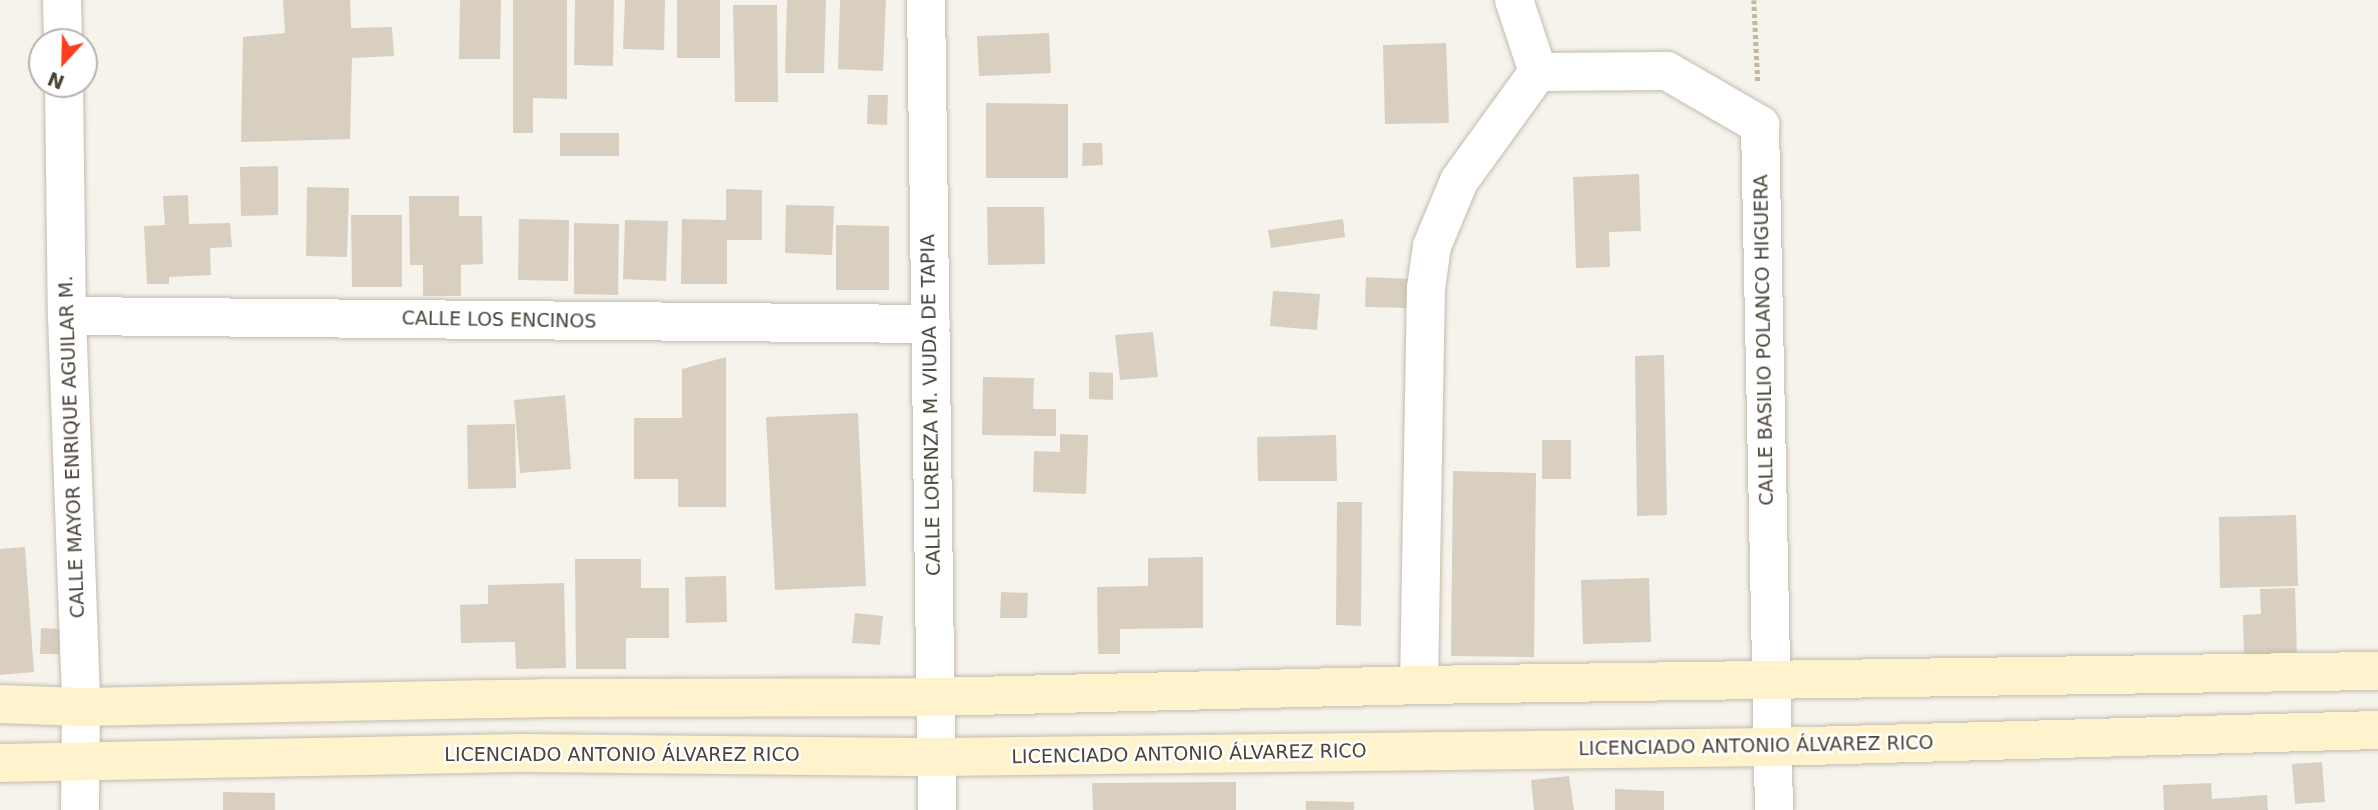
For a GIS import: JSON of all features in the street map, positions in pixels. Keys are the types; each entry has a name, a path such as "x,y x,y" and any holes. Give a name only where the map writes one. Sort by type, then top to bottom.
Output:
{"main road":[{"path":"0,704 81,707 543,698 933,697 1419,685 2378,671"},
{"name":"LICENCIADO ANTONIO ÁLVAREZ RICO","path":"0,763 522,753 936,757 1773,747 2378,730"}],"street":[{"path":"62,0 63,28"},
{"name":"CALLE LORENZA M. VIUDA DE TAPIA","path":"926,0 933,697 937,810"},
{"path":"1514,0 1538,72"},
{"path":"1538,72 1667,71 1760,125"},
{"path":"1419,685 1426,288 1432,246 1459,181 1538,72"},
{"name":"CALLE MAYOR ENRIQUE AGUILAR M.","path":"64,98 67,316 81,707 80,810"},
{"name":"CALLE BASILIO POLANCO HIGUERA","path":"1760,125 1773,747"},
{"name":"CALLE LOS ENCINOS","path":"67,316 931,324"},
{"path":"1773,747 1774,810"}],"path":[{"path":"1754,0 1760,125"}],"building":[{"path":"283,0 350,0 351,28 392,27 394,56 352,58 350,139 241,142 243,37 285,33"},
{"path":"460,0 501,0 500,59 459,59"},
{"path":"513,0 567,0 567,99 533,98 533,133 513,133"},
{"path":"575,0 614,0 613,66 574,65"},
{"path":"625,0 665,0 664,50 623,49"},
{"path":"677,0 720,0 720,58 677,58"},
{"path":"787,0 826,0 824,73 785,73"},
{"path":"840,0 886,0 883,71 838,69"},
{"path":"733,5 777,5 778,102 735,102"},
{"path":"1049,33 1051,73 979,76 977,36"},
{"path":"1446,43 1449,123 1385,124 1383,45"},
{"path":"868,95 888,95 887,125 867,124"},
{"path":"986,103 1068,104 1068,178 986,178"},
{"path":"560,133 619,133 619,156 560,156"},
{"path":"1083,143 1102,143 1103,165 1082,166"},
{"path":"278,166 278,215 241,216 240,167"},
{"path":"1639,174 1641,231 1609,232 1610,267 1576,268 1573,177"},
{"path":"307,187 349,188 347,257 306,256"},
{"path":"726,189 762,190 762,240 727,240 727,284 681,284 682,219 726,220"},
{"path":"188,195 189,224 230,223 232,247 210,248 211,275 169,277 169,284 147,284 144,226 165,225 163,196"},
{"path":"409,196 459,196 459,216 482,216 483,264 461,265 461,296 423,296 423,265 410,265"},
{"path":"786,205 834,206 832,255 785,253"},
{"path":"987,207 1044,207 1045,264 988,265"},
{"path":"351,215 402,215 402,287 352,287"},
{"path":"519,219 569,220 568,281 518,280"},
{"path":"1343,219 1345,237 1271,248 1268,230"},
{"path":"625,220 668,221 666,281 623,279"},
{"path":"574,223 619,224 618,295 574,294"},
{"path":"836,225 889,226 889,290 836,290"},
{"path":"1366,277 1411,279 1411,308 1365,307"},
{"path":"1273,291 1320,294 1317,330 1270,326"},
{"path":"1153,332 1158,377 1120,380 1115,335"},
{"path":"1664,355 1667,515 1637,516 1635,356"},
{"path":"726,357 726,507 678,507 678,479 634,479 634,418 682,418 682,369"},
{"path":"1089,372 1113,373 1113,400 1089,399"},
{"path":"983,377 1034,378 1033,409 1056,409 1056,436 982,435"},
{"path":"565,395 571,469 520,473 514,400"},
{"path":"858,413 866,586 775,590 766,417"},
{"path":"515,424 516,488 468,489 467,425"},
{"path":"1060,434 1088,435 1086,494 1033,492 1034,451 1060,452"},
{"path":"1336,435 1337,481 1258,481 1257,437"},
{"path":"1542,440 1571,440 1571,479 1542,479"},
{"path":"1453,471 1536,473 1534,657 1451,656"},
{"path":"1337,502 1362,502 1361,626 1336,625"},
{"path":"2296,515 2298,586 2220,588 2219,517"},
{"path":"25,547 34,672 0,675 0,549"},
{"path":"1203,557 1203,628 1120,629 1120,654 1098,654 1097,587 1148,586 1148,558"},
{"path":"575,559 641,559 641,588 669,588 669,638 626,638 626,669 576,669"},
{"path":"726,576 727,622 686,623 685,577"},
{"path":"1649,578 1651,642 1583,644 1581,580"},
{"path":"564,583 566,668 516,669 515,642 461,643 460,605 488,604 488,585"},
{"path":"2295,588 2297,657 2244,659 2243,615 2261,614 2260,589"},
{"path":"1001,592 1028,593 1027,618 1000,618"},
{"path":"855,613 883,616 880,645 852,643"},
{"path":"41,628 60,629 59,654 40,654"},
{"path":"2322,762 2325,802 2295,804 2292,764"},
{"path":"1569,776 1574,810 1534,810 1531,780"},
{"path":"1236,782 1236,810 1093,810 1092,783"},
{"path":"2211,783 2212,799 2267,795 2268,810 2164,810 2163,785"},
{"path":"1615,789 1664,791 1664,810 1615,810"},
{"path":"223,792 275,793 275,810 223,810"},
{"path":"1306,801 1354,802 1354,810 1306,810"}]}
